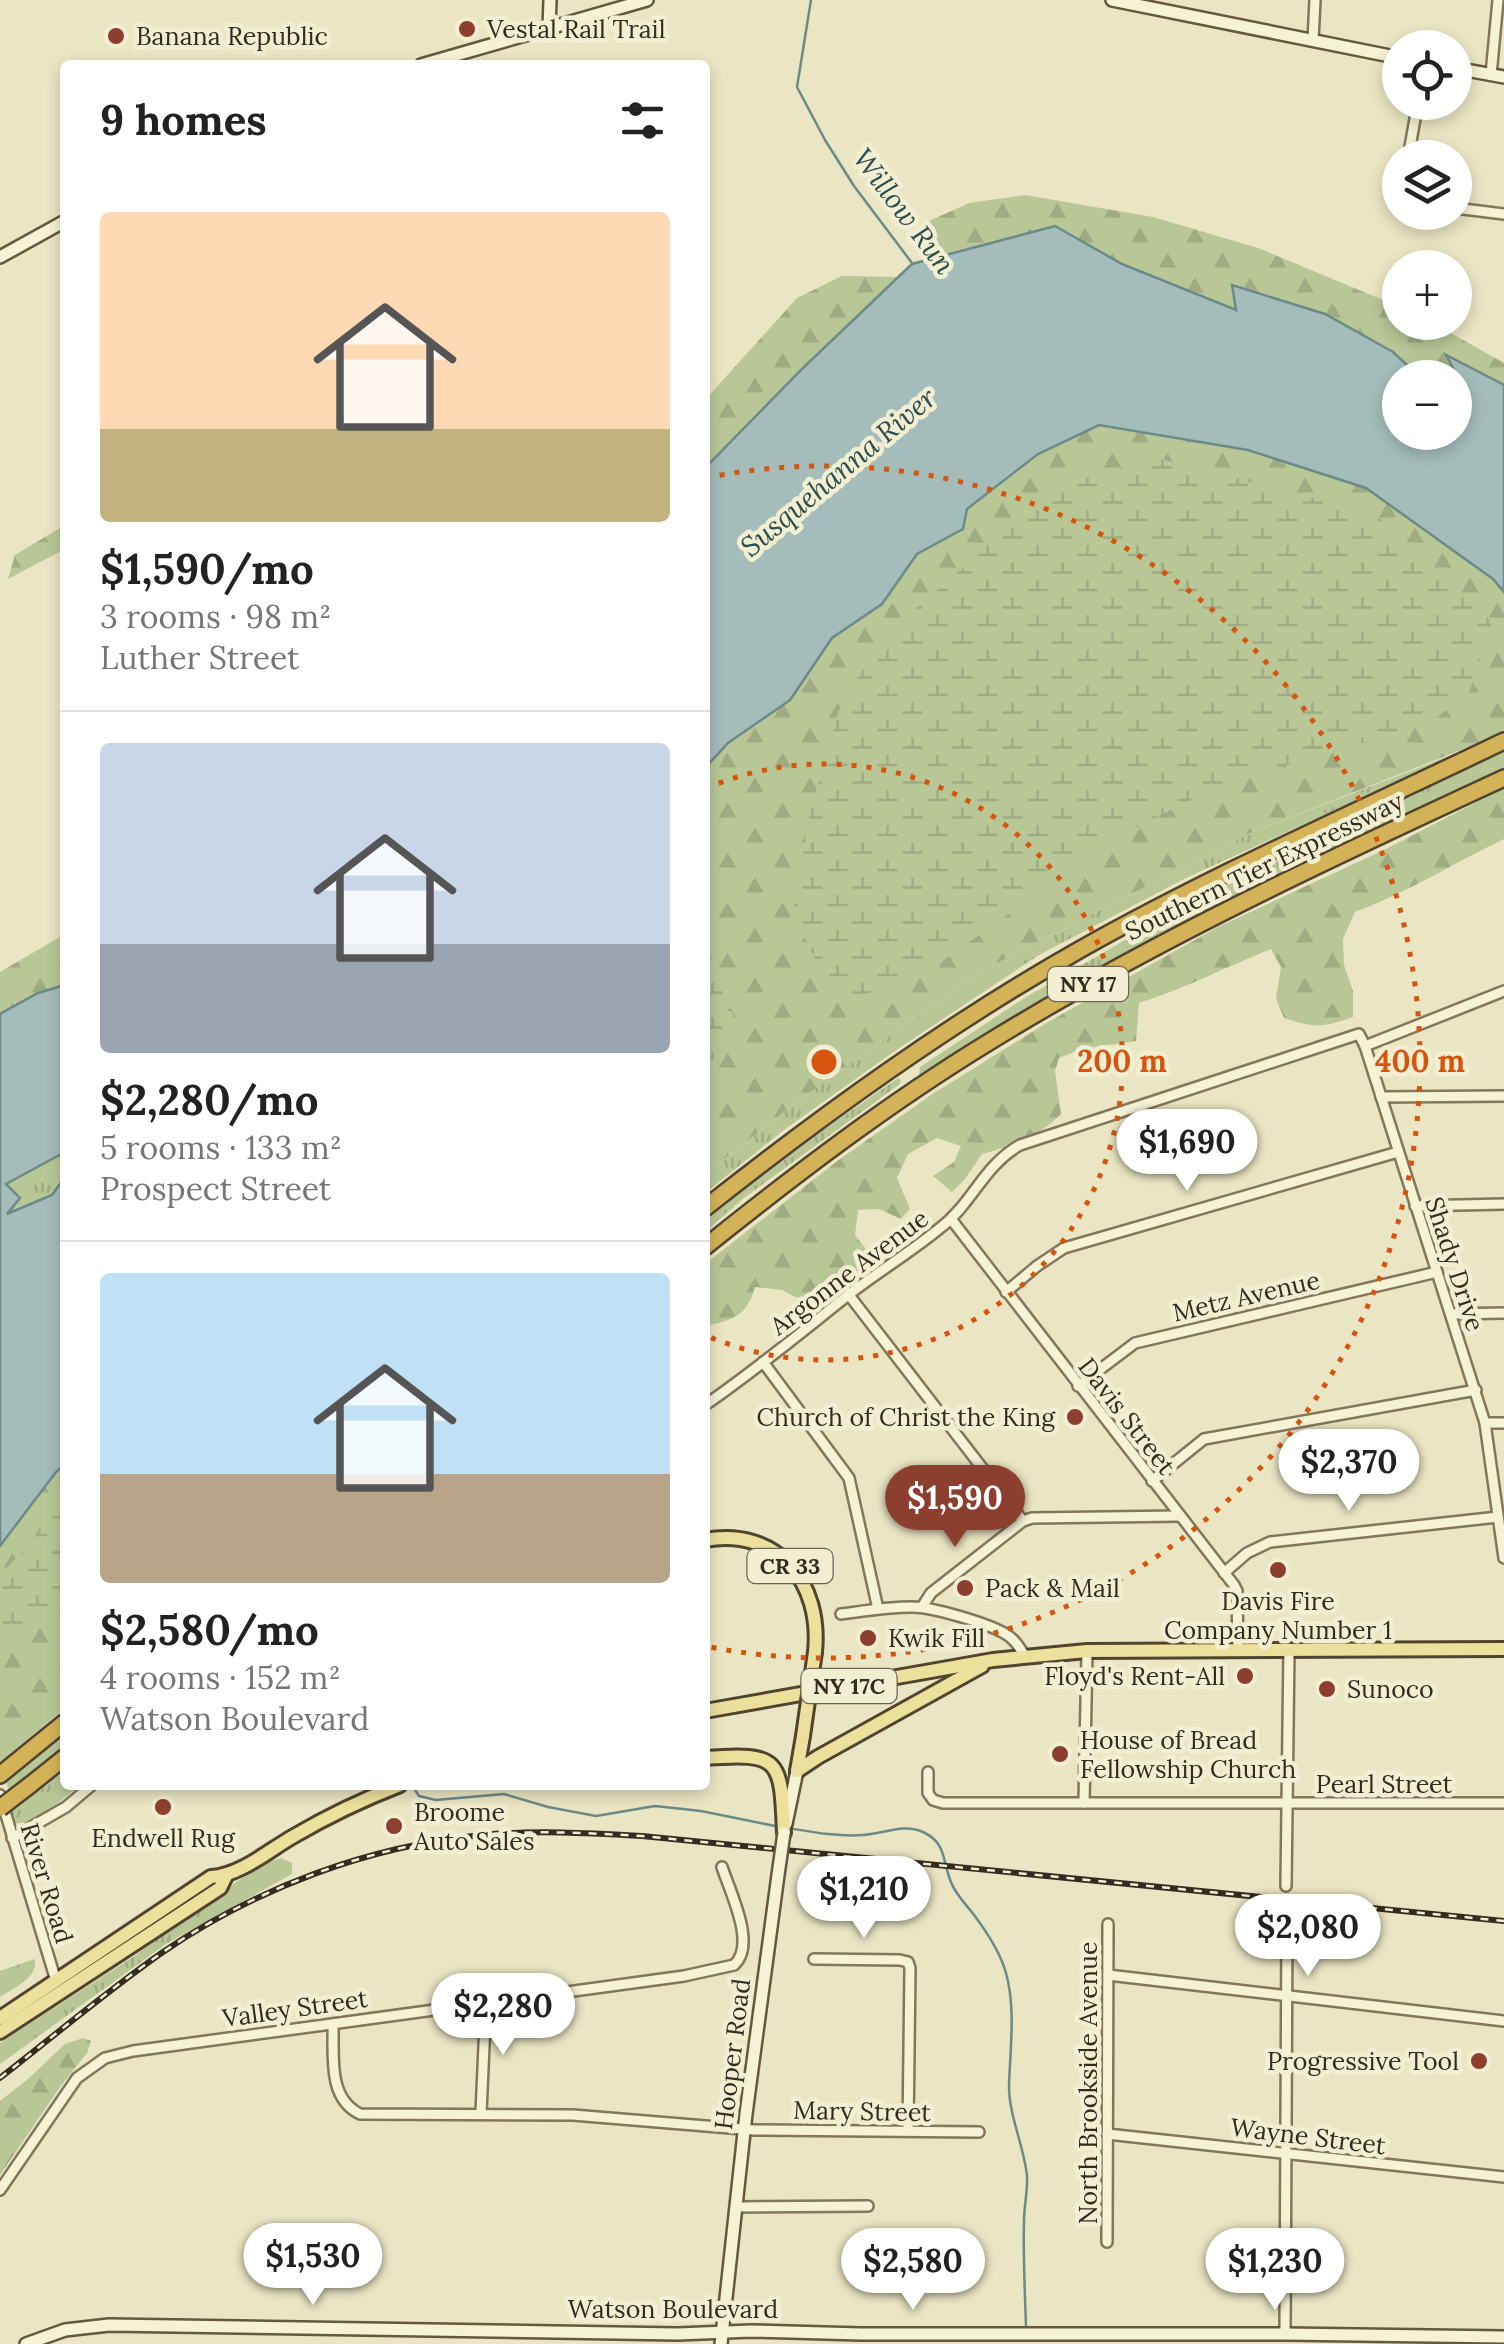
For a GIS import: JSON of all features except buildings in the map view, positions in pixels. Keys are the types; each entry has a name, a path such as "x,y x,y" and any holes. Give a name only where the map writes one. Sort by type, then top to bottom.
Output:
{"highway":[{"name":"Southern Tier Expressway","path":"710,1204 812,1125 934,1039 1077,951 1324,826 1504,741"},
{"name":"Southern Tier Expressway","path":"710,1243 799,1172 988,1042 1124,963 1504,778"},
{"path":"0,1775 60,1726"},
{"path":"0,1808 60,1761"}],"main road":[{"name":"CR 33","path":"710,1540 735,1537 769,1548 792,1567 812,1601 815,1652 797,1771"},
{"name":"NY 17C","path":"710,1710 993,1660 1087,1650 1504,1648"},
{"path":"797,1771 993,1660"},
{"path":"710,1758 752,1756 768,1761 787,1797 784,1833"},
{"path":"0,2018 212,1877 226,1876 298,1834 388,1790"},
{"path":"0,2032 220,1888 226,1876"}],"street":[{"path":"549,28 550,0"},
{"path":"438,60 648,0"},
{"path":"1112,0 1178,6 1382,54"},
{"path":"1313,40 1315,0"},
{"path":"1472,71 1497,76 1498,0"},
{"path":"1472,210 1504,214"},
{"path":"0,258 60,224"},
{"name":"Argonne Avenue","path":"710,1401 951,1219 991,1166 1020,1145 1352,1035 1359,1034 1366,1046 1504,990"},
{"name":"Shady Drive","path":"1366,1046 1485,1423 1504,1558"},
{"path":"1381,1098 1504,1096"},
{"path":"1006,1292 1064,1248 1398,1152"},
{"path":"1415,1206 1504,1204"},
{"name":"Davis Street","path":"951,1219 1238,1590 1238,1650"},
{"name":"Metz Avenue","path":"1078,1386 1136,1342 1436,1272"},
{"path":"849,1295 1023,1520"},
{"path":"1450,1314 1504,1313"},
{"path":"763,1362 850,1478 878,1609"},
{"path":"1152,1481 1204,1439 1476,1390"},
{"path":"1485,1423 1504,1423"},
{"path":"922,1608 932,1593 1023,1520 1180,1516"},
{"path":"1224,1573 1247,1553 1270,1542 1498,1517"},
{"path":"840,1614 922,1608 1005,1634 1025,1656"},
{"path":"1286,1886 1289,1649"},
{"path":"1084,1803 1087,1650"},
{"path":"787,1797 797,1771"},
{"name":"Pearl Street","path":"928,1772 928,1793 932,1800 943,1802 1504,1803"},
{"path":"12,1838 66,1807 86,1790"},
{"name":"River Road","path":"0,1795 56,1982"},
{"name":"Hooper Road","path":"722,2338 744,2129 784,1833"},
{"name":"Valley Street","path":"0,2190 78,2078 105,2058 734,1966 742,1955 742,1925 722,1867"},
{"path":"1285,2334 1287,1920"},
{"name":"North Brookside Avenue","path":"1107,2242 1108,1924"},
{"path":"814,1959 908,1962 908,2131"},
{"path":"1108,1975 1504,2021"},
{"path":"481,2113 486,2001"},
{"name":"Mary Street","path":"334,2024 339,2094 349,2108 360,2114 573,2115 744,2129 978,2132"},
{"name":"Wayne Street","path":"1107,2134 1504,2178"},
{"path":"736,2207 868,2206"},
{"name":"Watson Boulevard","path":"26,2344 65,2330 109,2325 696,2334 722,2338 1006,2334 1112,2339 1285,2334 1391,2339 1504,2337"}],"green space":[{"path":"1025,195 1153,217 1258,248 1382,300 1382,340 1463,340 1504,363 1504,385 1472,369 1472,360 1447,356 1449,360 1402,360 1393,352 1232,286 1238,310 1122,264 1055,226 936,257 920,234 929,221 969,203"},
{"path":"842,276 898,277 710,463 710,394 797,298"},
{"path":"1099,425 1248,450 1366,488 1494,579 1504,592 1504,733 1248,834 980,972 798,1101 710,1170 710,763 728,743 790,700 832,638 882,604 917,554 962,529 967,509 1038,454"},
{"path":"1156,458 1374,513 1492,622 1469,693 1428,724 1223,784 1099,846 937,965 858,997 819,967 793,913 809,816 840,707 861,672 907,616 973,559 1012,517 1068,483"},
{"path":"60,528 60,552 8,579 15,555"},
{"path":"1480,744 1186,878 1039,955 892,1053 710,1189 710,1170 798,1101 980,972 1248,834"},
{"path":"1504,749 1504,770 1210,913 926,1075 919,1074 920,1067 1026,997 1244,872"},
{"path":"1504,788 1504,839 1355,912 1343,939 1344,965 1353,991 1353,1017 1318,1025 1284,1018 1276,998 1281,967 1271,949 1139,1003 1136,1041 1082,1049 1059,1058 1055,1071 1061,1114 1025,1139 982,1154 952,1192 933,1176 954,1162 961,1146 937,1138 908,1154 897,1178 910,1209 901,1219 879,1209 858,1210 855,1235 870,1255 851,1282 811,1305 782,1290 755,1287 743,1311 710,1325 710,1260 840,1159 931,1095 1048,1022 1218,927 1386,849"},
{"path":"60,937 60,986 38,993 0,1014 0,972"},
{"path":"710,955 734,1018 718,1055 710,1061"},
{"path":"898,1078 901,1080 710,1228 710,1215 777,1162"},
{"path":"60,1155 60,1184 52,1195 4,1216 5,1184"},
{"path":"60,1468 60,1712 0,1762 0,1546"},
{"path":"60,1495 60,1592 45,1609 0,1641 0,1575 41,1531"},
{"path":"60,1732 60,1752 9,1794 5,1775"},
{"path":"60,1772 60,1790 74,1790 23,1823 14,1824 12,1809"},
{"path":"281,1858 292,1863 292,1874 166,1944 0,2064 0,2043 133,1957 261,1864"},
{"path":"35,1959 29,1977 0,1997 0,1971"},
{"path":"83,2038 91,2041 87,2053 0,2175 0,2101 65,2044"}],"water":[{"name":"Susquehanna River","path":"1055,226 1122,264 1236,310 1232,285 1325,314 1393,352 1402,360 1382,360 1382,450 1472,450 1472,368 1504,385 1504,592 1493,579 1366,488 1248,450 1099,425 1038,454 967,509 963,529 917,554 882,604 832,638 790,700 728,743 710,763 710,463 912,264"},
{"path":"60,986 60,1155 6,1184 20,1198 7,1214 52,1195 60,1184 60,1468 0,1546 0,1014 38,993"}],"waterway":[{"name":"Willow Run","path":"811,0 797,87 854,186 912,263"},
{"path":"415,1790 419,1796 436,1800 504,1794 596,1816 655,1806 780,1827"},
{"path":"788,1828 854,1835 908,1829 931,1836 940,1847 956,1892 998,1952 1011,2001 1010,2097 1027,2176 1026,2328"}],"railway":[{"path":"0,2078 142,1967 236,1908 356,1860 482,1835 542,1832 642,1836 1504,1921"}],"place":[{"name":"Vestal Rail Trail","path":"467,29"},
{"name":"Banana Republic","path":"116,36"},
{"name":"Church of Christ the King","path":"1075,1417"},
{"name":"Davis Fire Company Number 1","path":"1278,1570"},
{"name":"Pack & Mail","path":"965,1588"},
{"name":"Kwik Fill","path":"868,1638"},
{"name":"Floyd's Rent-All","path":"1245,1676"},
{"name":"Sunoco","path":"1327,1689"},
{"name":"House of Bread Fellowship Church","path":"1060,1754"},
{"name":"Endwell Rug","path":"163,1807"},
{"name":"Broome Auto Sales","path":"394,1826"},
{"name":"Progressive Tool","path":"1479,2061"}]}
